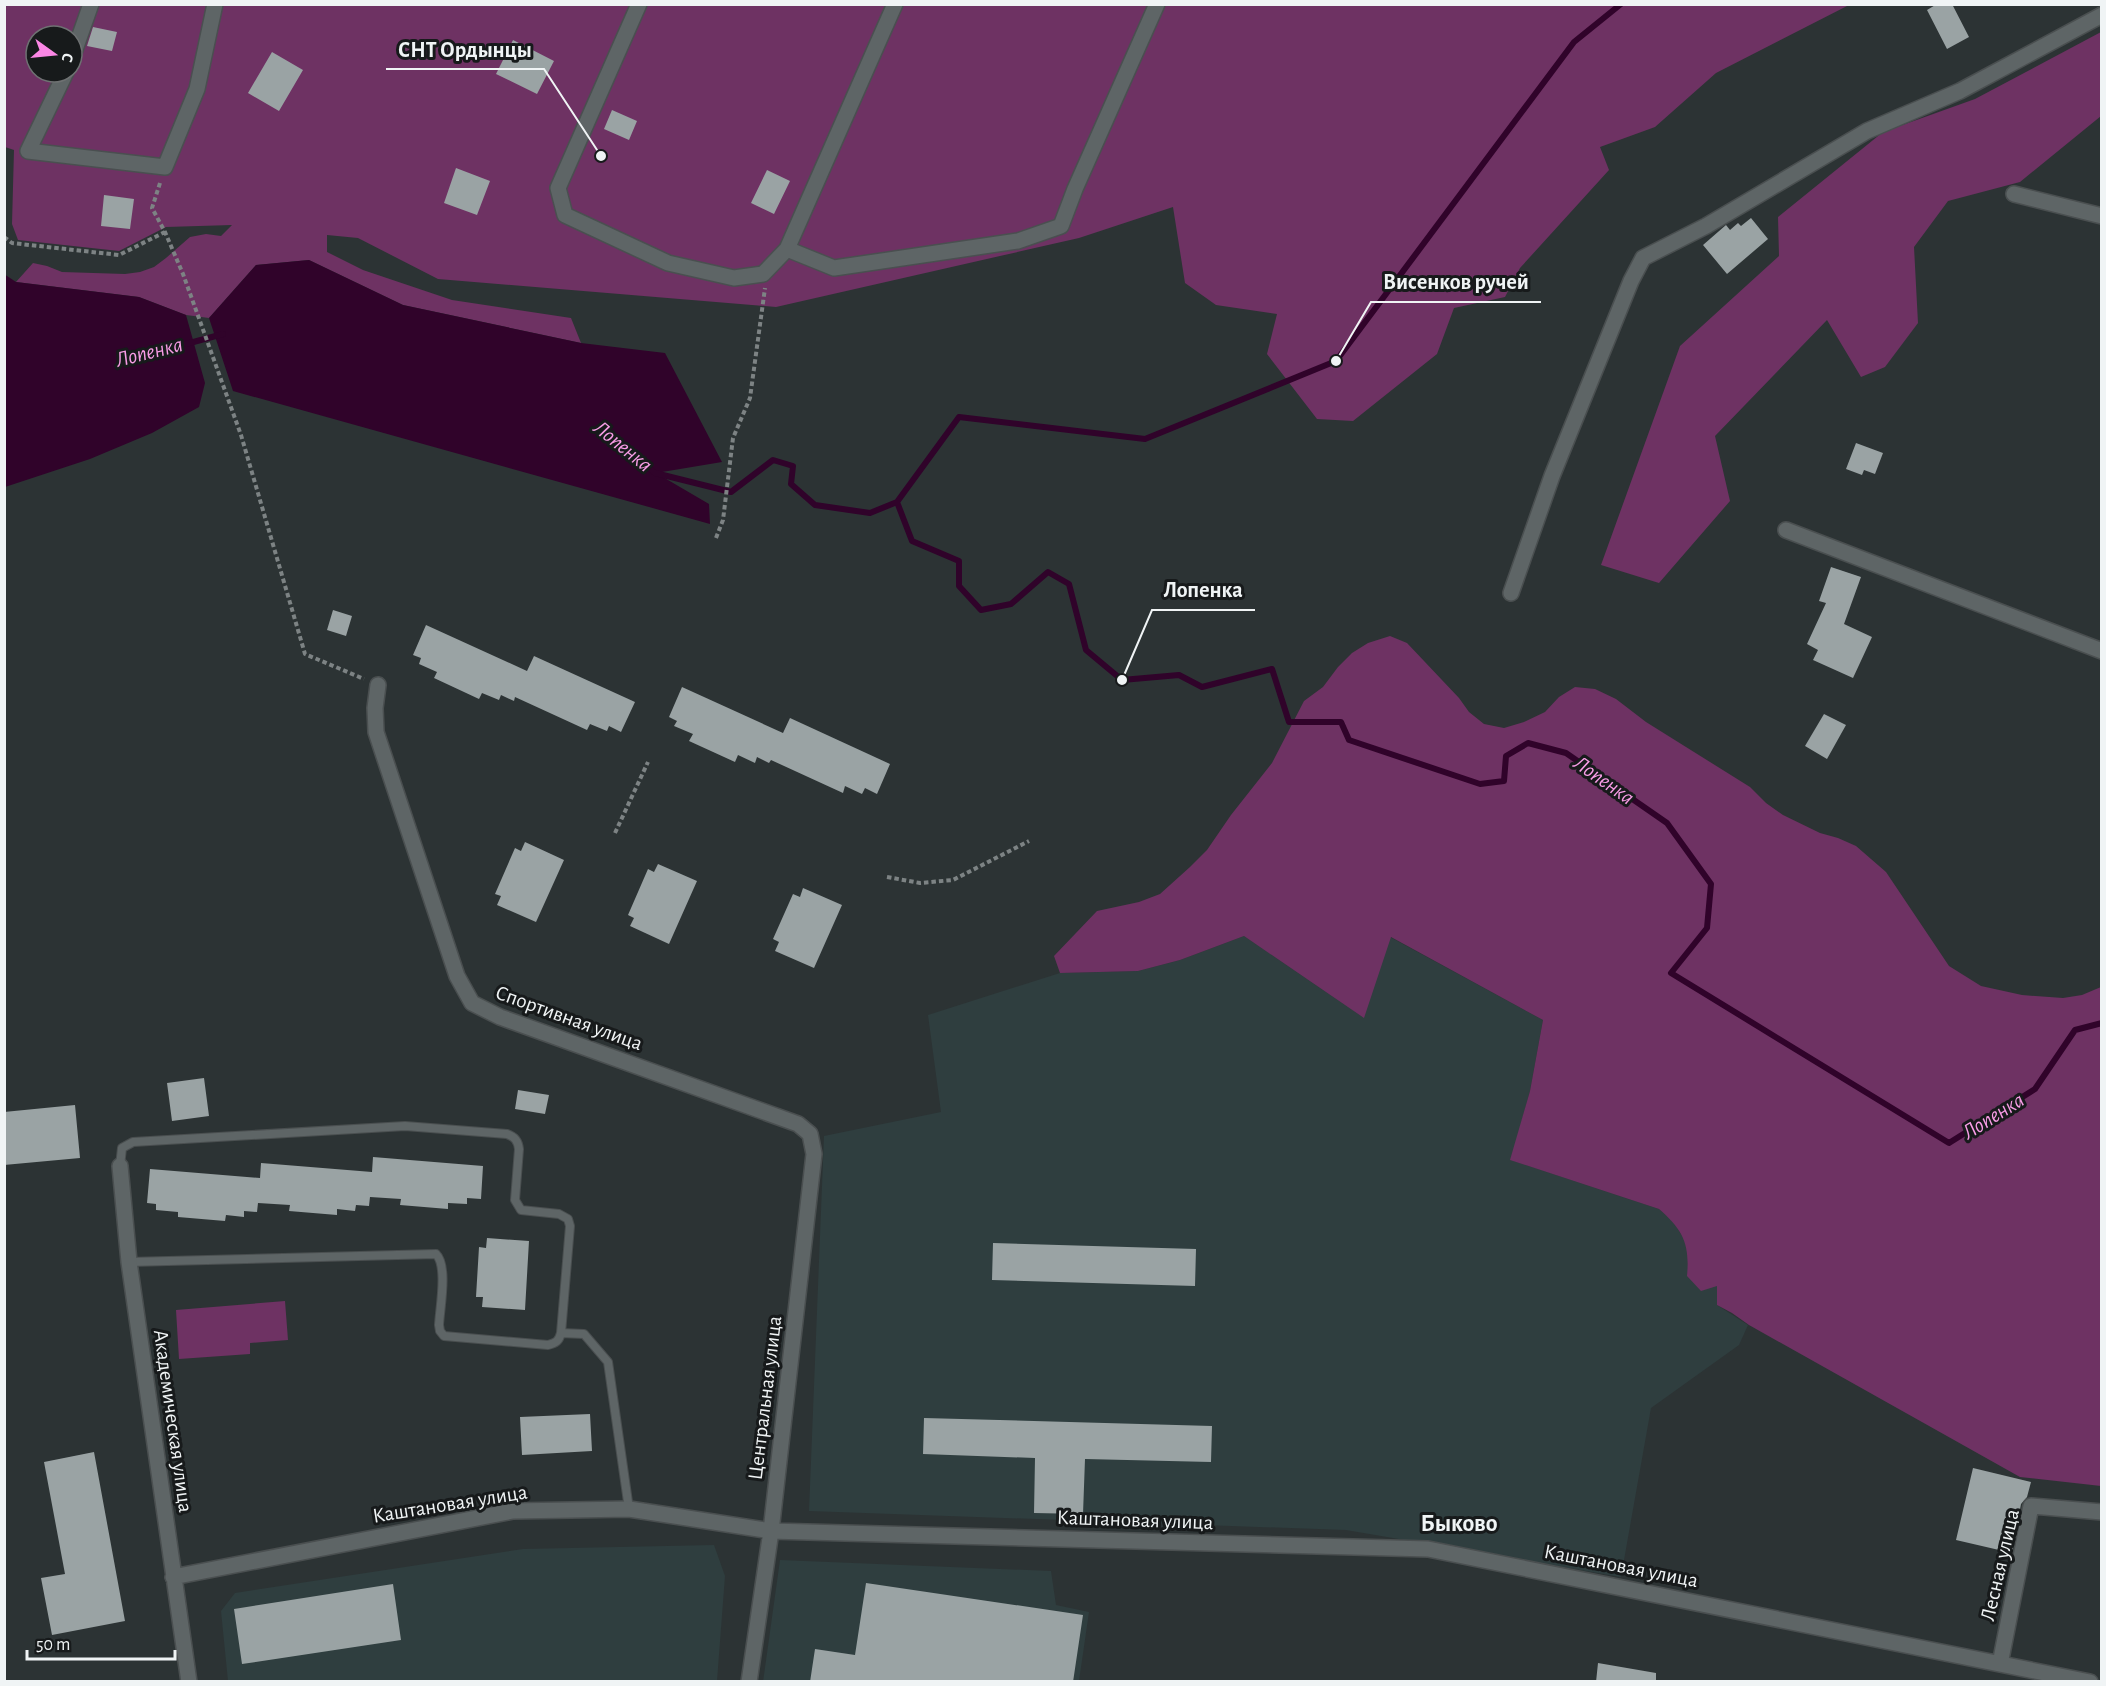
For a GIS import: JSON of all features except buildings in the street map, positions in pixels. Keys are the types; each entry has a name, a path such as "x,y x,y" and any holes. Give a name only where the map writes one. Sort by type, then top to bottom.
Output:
{"street":[{"path":"84,24 91,4"},
{"path":"60,84 28,151 165,167 197,89 215,4"},
{"path":"639,4 558,188 565,215 668,263 734,278 763,274 787,249 895,4"},
{"path":"787,249 834,268 1018,241 1061,226 1075,189 1157,4"},
{"path":"1511,593 1552,476 1631,281 1643,258 1706,226 1867,131 1960,91 2102,15"},
{"path":"2014,194 2102,216"},
{"path":"1786,530 2102,651"},
{"name":"Спортивная улица","path":"378,685 375,708 376,732 458,976 472,1003 511,1021 798,1124"},
{"name":"Центральная улица","path":"750,1682 771,1531 814,1154 810,1134 798,1124"},
{"name":"Академическая улица","path":"120,1166 129,1263 189,1682"},
{"name":"Лесная улица","path":"2000,1664 2031,1506 2102,1512"},
{"name":"Каштановая улица","path":"173,1576 513,1510 628,1509 771,1531 1428,1550 2090,1682"}],"lane":[{"path":"120,1166 122,1148 133,1142 405,1126 507,1134 518,1142 519,1149 515,1200 517,1205 521,1210 559,1214 568,1219 570,1226 561,1333 554,1344 548,1345 444,1336 439,1324 443,1269 441,1259 436,1254 129,1263"},
{"path":"561,1333 584,1334 608,1362 628,1509"}],"path":[{"path":"165,167 152,208 165,232 201,321 241,435 305,654 378,685"},
{"path":"4,237 12,243 119,255 165,232"},
{"path":"716,538 723,520 733,438 750,399 765,284 756,286"},
{"path":"615,833 648,762"},
{"path":"887,877 920,884 953,880 1029,841"}],"shaded area":[{"path":"4,5 1849,5 1716,73 1655,127 1600,147 1609,170 1520,268 1505,297 1454,308 1437,354 1353,421 1317,419 1267,354 1277,314 1216,305 1185,283 1173,207 1079,238 776,307 438,279 358,238 327,235 327,252 363,270 452,300 571,318 581,343 403,305 309,260 256,265 209,318 186,315 139,297 16,282 33,263 62,272 125,274 140,272 154,267 190,237 206,234 221,236 232,225 166,227 119,251 18,240 12,224 14,150 5,147"},
{"path":"2101,32 2101,116 2020,182 1948,201 1914,247 1918,323 1885,367 1861,377 1827,320 1715,436 1730,501 1659,583 1601,565 1680,346 1779,256 1778,217 1883,132 1975,99"},
{"path":"1390,636 1407,643 1459,698 1469,712 1484,724 1504,728 1524,722 1545,712 1559,697 1575,687 1595,689 1616,699 1646,722 1750,787 1766,803 1783,815 1820,833 1856,846 1886,872 1949,966 1981,986 2022,995 2063,998 2082,995 2101,987 2101,1486 2020,1477 1717,1305 1717,1286 1701,1291 1687,1276 1687,1255 1683,1238 1674,1224 1659,1209 1510,1160 1530,1091 1543,1020 1391,937 1364,1018 1244,936 1180,960 1138,971 1060,973 1054,956 1097,911 1139,902 1160,894 1207,850 1272,763 1304,701 1323,687 1352,653 1368,643"},
{"path":"1244,936 1363,1017 1390,937 1543,1020 1530,1091 1511,1160 1659,1209 1673,1221 1684,1239 1689,1257 1718,1286 1717,1305 1748,1325 1739,1345 1651,1408 1621,1577 1346,1530 809,1511 824,1136 941,1112 928,1015 1060,973 1138,971 1180,960"},
{"path":"285,1301 288,1340 250,1343 250,1354 179,1359 176,1310"},
{"path":"714,1545 725,1576 717,1681 228,1681 221,1611 235,1593 523,1549"},
{"path":"780,1560 1051,1571 1056,1605 1089,1612 1079,1681 763,1682"}],"water":[{"path":"309,260 403,305 581,343 665,353 722,462 656,473 709,504 710,524 233,391 209,318 256,265"},
{"path":"4,274 16,282 139,297 186,315 205,383 199,407 152,433 90,459 5,487"}],"waterway":[{"path":"897,502 959,417 1145,439 1336,361 1574,42 1621,4"},
{"name":"Лопенка","path":"186,344 223,334"},
{"name":"Лопенка","path":"650,469 655,473 731,492 773,460 793,466 791,484 815,505 870,513 897,502 912,541 959,561 959,586 981,610 1011,604 1048,572 1069,584 1086,650 1122,680 1179,675 1202,687 1272,669 1289,722 1341,722 1349,740 1480,784 1504,781 1506,756 1528,743 1566,753 1667,823 1711,884 1707,928 1671,973 1949,1143 2035,1089 2075,1030 2102,1023"}],"place":[{"name":"СНТ Ордынцы","path":"601,156"},
{"name":"Висенков ручей","path":"1336,361"},
{"name":"Лопенка","path":"1122,680"}],"district":[{"name":"Быково","path":"1459,1524"}]}
